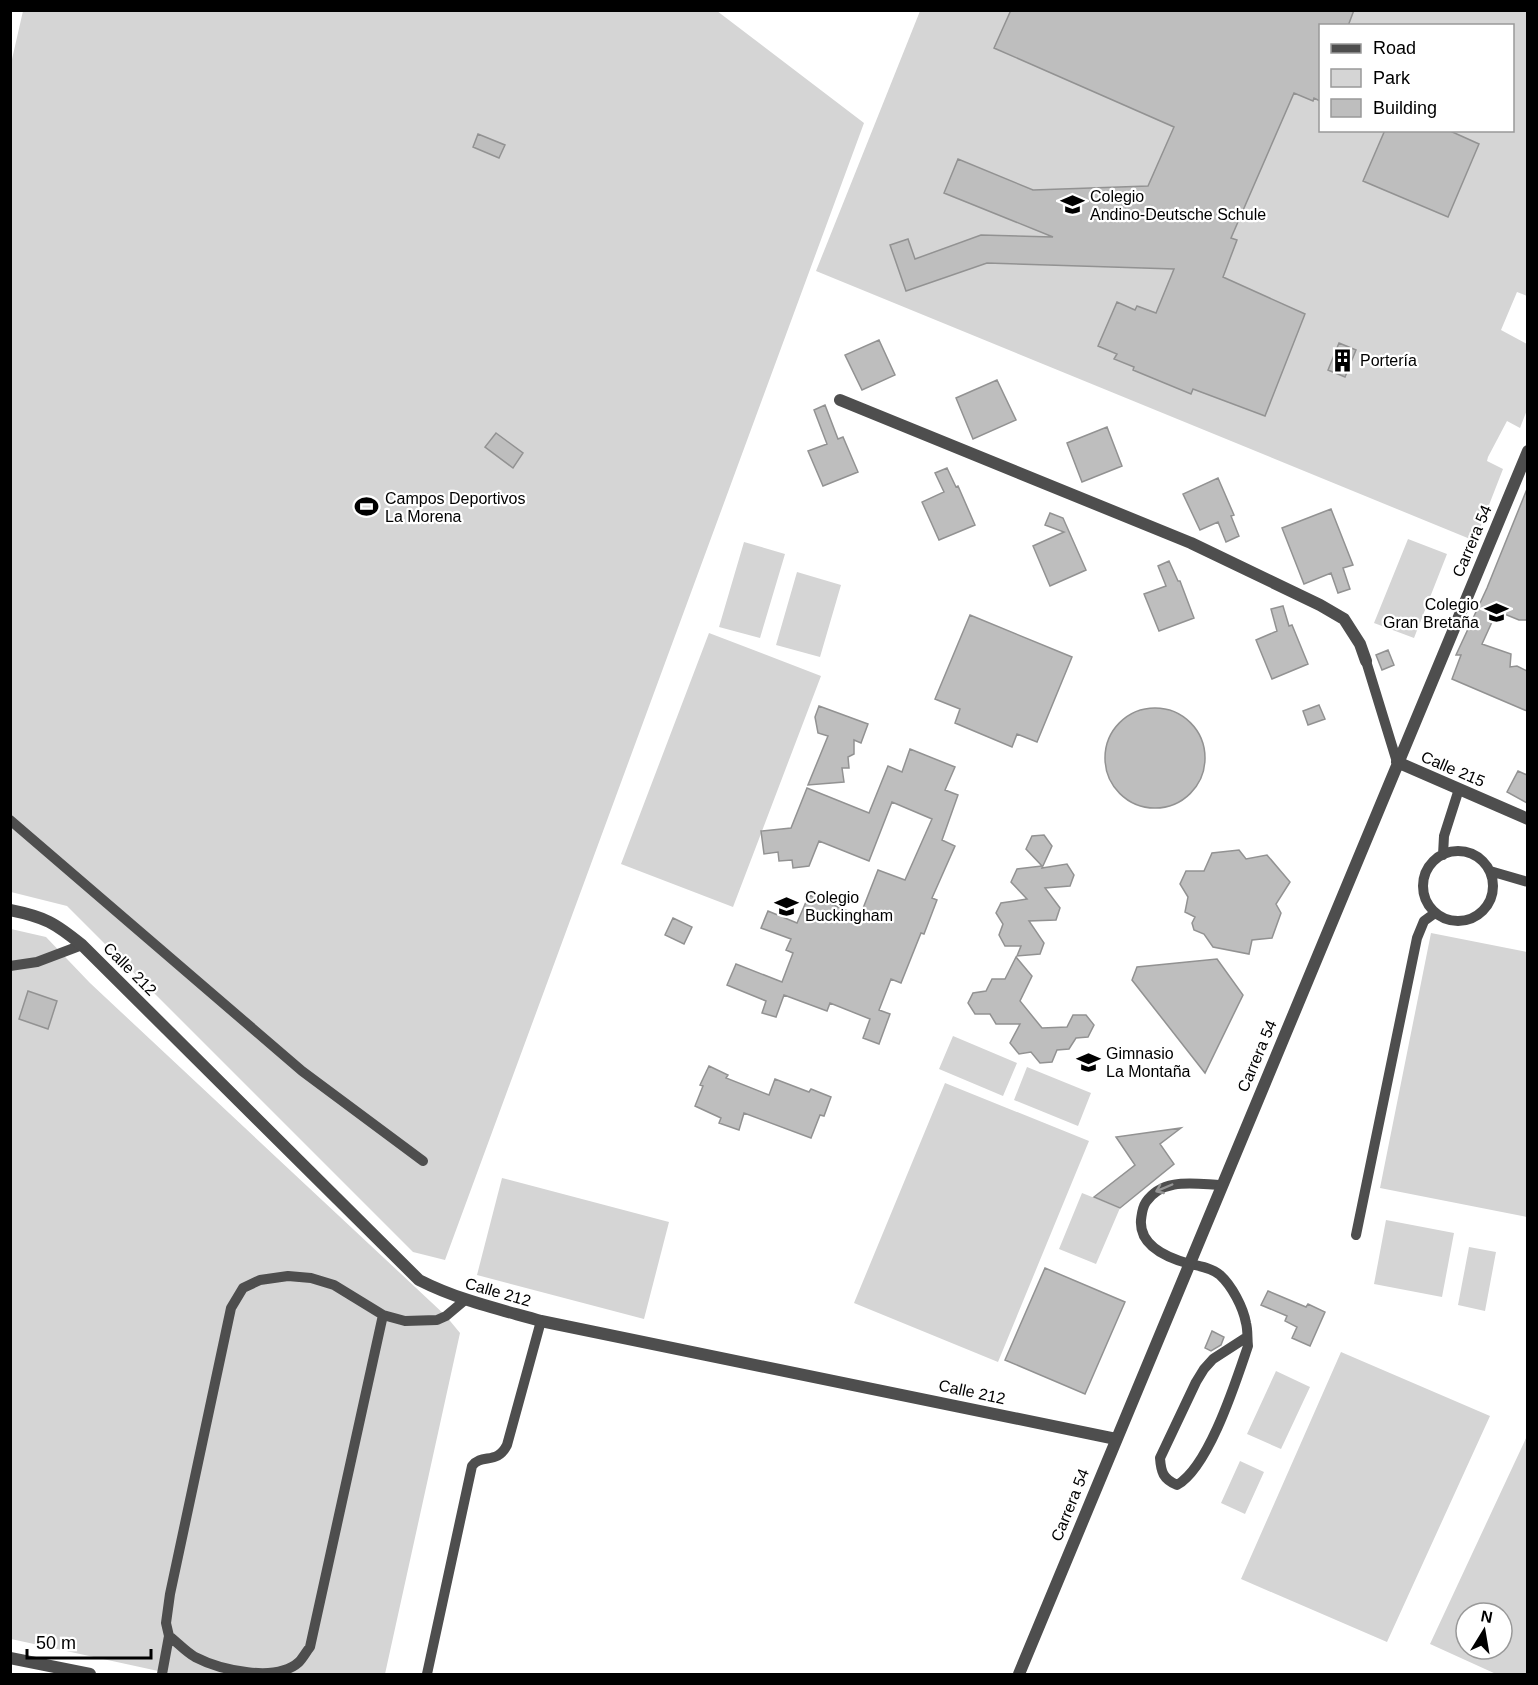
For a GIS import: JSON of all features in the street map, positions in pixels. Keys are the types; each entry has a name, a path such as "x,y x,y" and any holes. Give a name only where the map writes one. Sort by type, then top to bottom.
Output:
{"street":[{"path":"840,399 1191,543 1320,605 1344,619 1360,644 1366,661"},
{"name":"Carrera 54","path":"1019,1674 1527,451"},
{"name":"Calle 215","path":"1398,762 1527,819"},
{"name":"Calle 212","path":"10,910 56,924 82,945 419,1280 444,1293 541,1321 1116,1439"},
{"path":"10,1658 90,1674"}],"lane":[{"name":"Calle 215","path":"1366,661 1398,762"},
{"path":"1443,855 1444,836 1459,789"},
{"path":"10,820 302,1071 423,1161"},
{"path":"1456,852 1469,853 1481,860 1490,871 1493,884 1492,898 1485,910 1474,918 1461,921 1447,920 1435,913 1427,902 1423,889 1425,876 1432,863 1443,855 1456,852"},
{"path":"1490,871 1527,882"},
{"path":"1356,1235 1417,938 1425,921 1435,913"},
{"path":"10,966 37,962 82,945"},
{"path":"1221,1185 1169,1185 1158,1189 1142,1207 1140,1230 1153,1248 1218,1274 1227,1284 1247,1324 1248,1346 1221,1420 1194,1470 1186,1480 1177,1485 1166,1480 1161,1469 1160,1458 1196,1382 1213,1359 1247,1337"},
{"path":"162,1674 170,1636 166,1623 170,1594 231,1308 243,1288 260,1280 288,1276 311,1278 334,1285 383,1316 405,1321 437,1320 446,1316 465,1300"},
{"path":"170,1636 195,1656 221,1666 252,1673 281,1672 298,1663 310,1647 383,1316"},
{"path":"427,1674 472,1466 478,1460 496,1457 503,1453 507,1445 541,1321"}],"green space":[{"name":"Campos Deportivos La Morena","path":"23,11 717,11 864,123 445,1260 413,1252 67,906 11,892 10,68"},
{"path":"920,11 1527,11 1527,296 1517,292 1501,330 1527,344 1527,410 1520,428 1507,421 1488,457 1487,461 1503,469 1475,541 816,271"},
{"path":"1408,539 1447,554 1414,638 1374,623"},
{"path":"744,542 785,554 760,638 719,627"},
{"path":"797,572 841,585 820,657 776,645"},
{"path":"709,633 821,676 733,907 621,864"},
{"path":"11,929 46,937 90,983 446,1316 460,1333 385,1674 172,1674 11,1639"},
{"path":"1431,933 1527,952 1527,1217 1380,1188"},
{"path":"953,1036 1017,1063 1003,1096 939,1069"},
{"path":"1027,1067 1091,1093 1078,1126 1014,1100"},
{"path":"945,1083 1089,1141 998,1362 854,1303"},
{"path":"502,1178 669,1222 644,1319 477,1275"},
{"path":"1082,1193 1120,1208 1096,1264 1059,1249"},
{"path":"1386,1220 1454,1233 1442,1297 1374,1284"},
{"path":"1469,1247 1496,1252 1485,1311 1458,1305"},
{"path":"1341,1352 1490,1416 1387,1642 1241,1579"},
{"path":"1276,1371 1310,1387 1281,1449 1247,1434"},
{"path":"1527,1436 1527,1674 1496,1674 1467,1661 1514,1661 1514,1601 1454,1601 1454,1655 1430,1644"},
{"path":"1240,1461 1264,1472 1245,1514 1221,1503"}],"building":[{"name":"Colegio Andino-Deutsche Schule","path":"1011,10 1354,10 1349,24 1319,24 1319,100 1314,98 1313,101 1294,93 1231,238 1237,240 1223,277 1305,314 1265,416 1193,389 1191,394 1133,370 1134,367 1114,359 1117,354 1098,346 1117,302 1135,310 1137,306 1156,313 1174,269 987,263 906,291 890,245 908,239 915,259 981,235 1053,237 944,193 958,159 1033,190 1148,186 1174,127 994,48"},
{"path":"1384,132 1452,132 1479,144 1448,217 1363,181"},
{"path":"478,134 505,145 499,158 473,147"},
{"path":"879,340 895,375 862,390 845,355"},
{"name":"Portería","path":"1339,343 1356,350 1345,377 1328,370"},
{"path":"997,380 1016,420 973,439 956,398"},
{"path":"825,405 838,439 843,437 858,472 823,486 808,451 827,444 814,410"},
{"path":"1107,427 1122,466 1082,482 1067,443"},
{"path":"496,433 523,453 513,468 485,447"},
{"path":"947,468 956,487 958,486 975,525 939,540 922,502 944,492 935,473"},
{"path":"1218,478 1234,515 1231,516 1239,536 1226,542 1218,522 1200,530 1183,494"},
{"path":"1527,489 1527,620 1519,620 1497,611 1482,644 1511,654 1510,667 1517,666 1527,671 1527,711 1452,679 1461,655 1456,655 1487,588"},
{"path":"1331,509 1353,565 1343,568 1350,589 1338,593 1331,573 1304,584 1282,528"},
{"path":"1050,513 1063,518 1086,570 1050,586 1033,546 1064,532 1045,525"},
{"path":"1169,561 1180,581 1194,618 1159,631 1144,594 1166,586 1158,566"},
{"path":"1283,606 1289,626 1292,625 1308,664 1272,679 1256,640 1277,631 1271,609"},
{"path":"970,615 1072,657 1037,742 1017,734 1012,747 955,723 960,709 935,699"},
{"path":"1388,650 1394,665 1382,670 1376,655"},
{"path":"1319,705 1325,719 1308,725 1303,711"},
{"path":"819,706 868,724 861,743 854,740 854,754 848,757 849,768 842,768 844,782 808,785 828,736 818,733 815,717"},
{"path":"1155,708 1174,712 1190,723 1201,739 1205,758 1201,777 1190,793 1174,804 1155,808 1136,804 1120,793 1109,777 1105,758 1109,739 1120,723 1136,712"},
{"path":"910,749 955,767 945,790 958,795 942,840 955,846 932,898 937,900 924,934 921,933 901,983 891,979 879,1010 890,1014 879,1044 863,1038 870,1019 830,1003 827,1011 784,995 776,1017 762,1013 766,1001 727,985 736,964 782,982 793,953 786,950 791,939 761,928 768,911 797,923 809,895 860,916 878,870 905,880 932,819 892,802 869,861 819,841 809,866 793,868 792,860 779,861 778,852 764,854 761,831 791,828 807,788 869,813 888,766 902,772"},
{"path":"1518,771 1527,775 1527,803 1507,792"},
{"path":"1044,835 1052,846 1042,868 1067,864 1074,875 1070,886 1045,888 1060,908 1056,920 1029,921 1044,943 1040,954 1017,956 1021,946 1005,946 999,935 1003,924 996,913 1001,903 1027,899 1011,882 1017,869 1042,866 1026,849 1032,836"},
{"path":"1239,850 1246,859 1267,855 1290,882 1276,904 1281,913 1272,938 1252,940 1249,954 1213,947 1204,934 1194,930 1192,923 1195,917 1185,912 1188,897 1180,884 1186,871 1204,871 1212,853"},
{"path":"673,918 692,927 684,944 665,935"},
{"path":"1016,957 1032,976 1020,1001 1042,1028 1067,1027 1073,1015 1086,1015 1094,1025 1088,1037 1076,1038 1069,1049 1057,1050 1052,1062 1040,1063 1031,1052 1019,1054 1010,1043 1020,1024 996,1024 990,1014 975,1014 968,1003 973,993 986,991 992,979 1005,979"},
{"path":"1217,959 1243,995 1205,1073 1132,980 1137,967"},
{"path":"28,991 57,1001 48,1029 19,1019"},
{"path":"709,1066 728,1075 726,1078 769,1095 775,1079 809,1092 811,1089 831,1097 824,1116 820,1115 811,1138 744,1113 739,1130 719,1123 721,1118 695,1106 703,1086 700,1085"},
{"path":"1181,1128 1160,1144 1174,1164 1120,1208 1094,1197 1135,1165 1116,1137"},
{"path":"1045,1268 1125,1302 1085,1394 1005,1360"},
{"path":"1268,1291 1306,1307 1308,1304 1325,1312 1310,1346 1292,1338 1297,1327 1285,1321 1287,1316 1261,1305"},
{"path":"1212,1331 1224,1337 1221,1345 1211,1351 1205,1348"}],"place":[{"name":"Colegio Andino-Deutsche Schule","path":"1072,205"},
{"name":"Portería","path":"1342,360"},
{"name":"Campos Deportivos La Morena","path":"367,507"},
{"name":"Colegio Gran Bretaña","path":"1497,613"},
{"name":"Colegio Buckingham","path":"787,906"},
{"name":"Gimnasio La Montaña","path":"1088,1062"}]}
